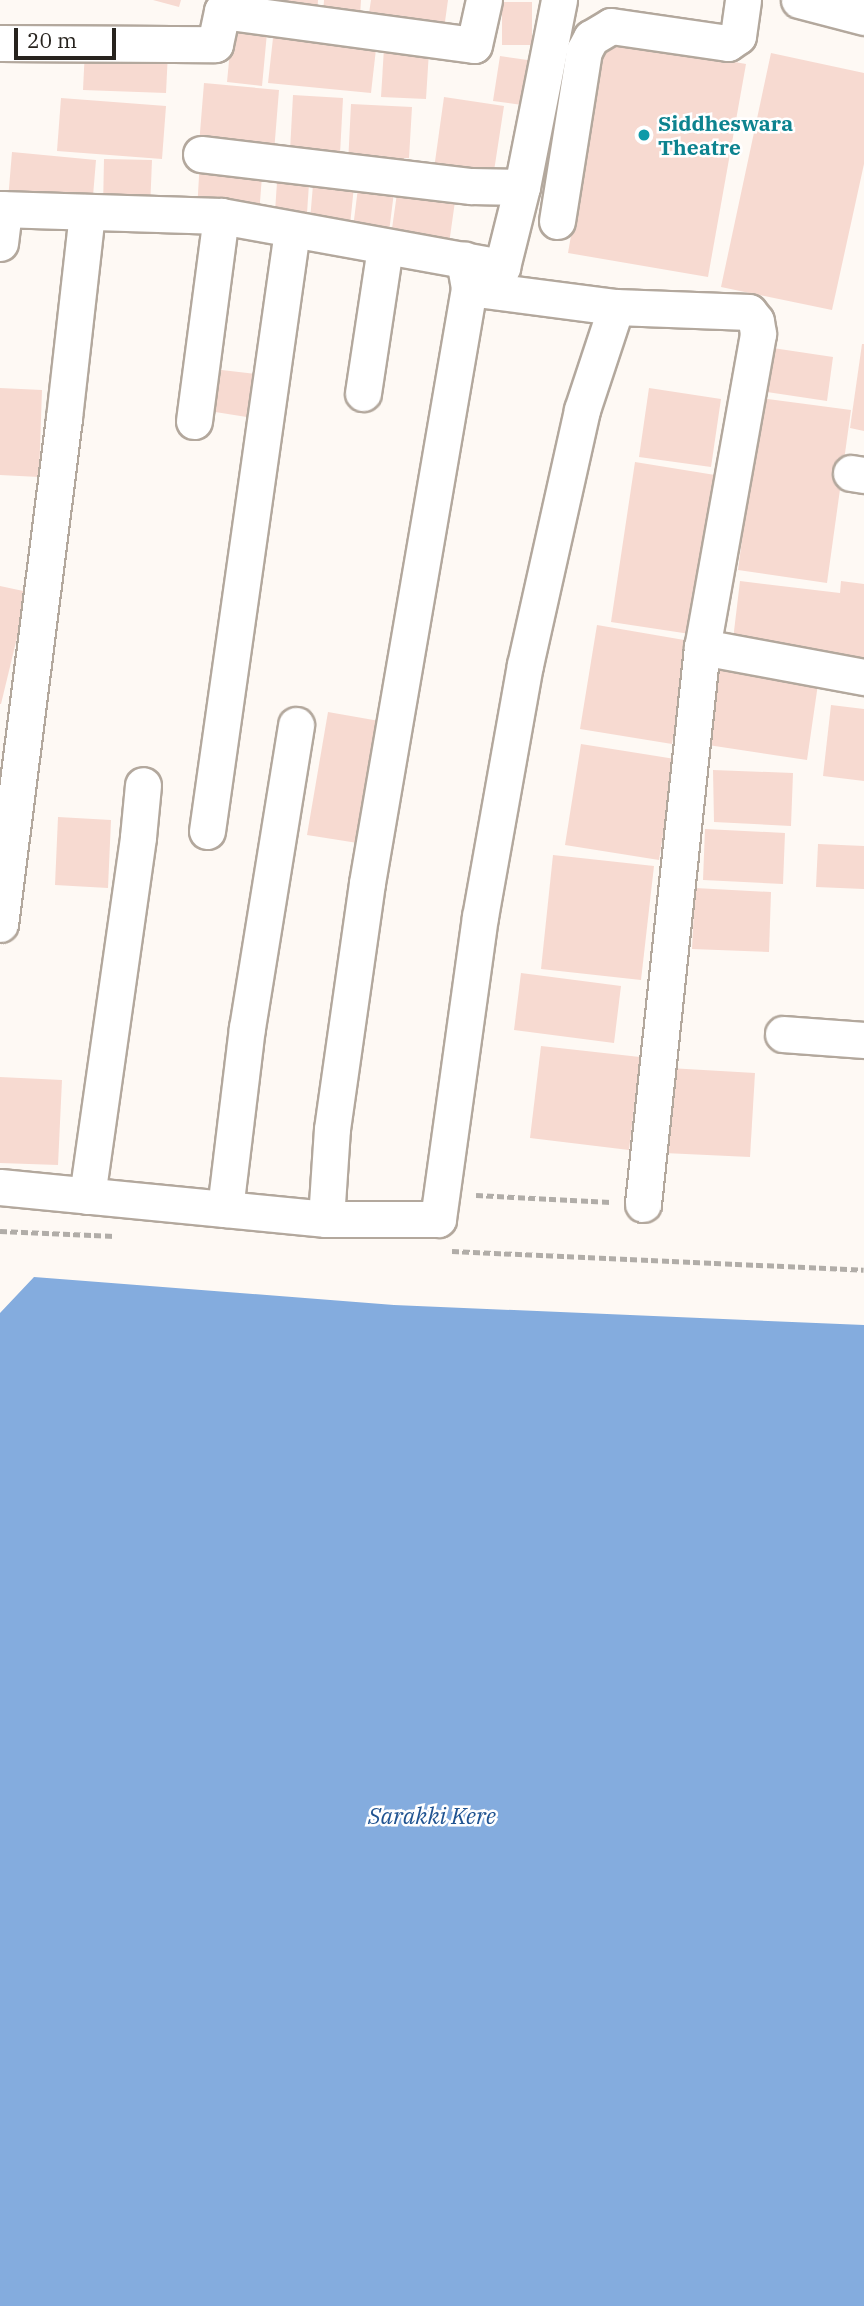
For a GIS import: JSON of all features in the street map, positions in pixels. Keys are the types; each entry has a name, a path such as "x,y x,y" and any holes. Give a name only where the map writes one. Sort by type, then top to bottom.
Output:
{"street":[{"path":"0,43 215,44 222,11 474,45 484,0"},
{"path":"467,273 502,267 522,187 559,0"},
{"path":"556,221 584,51 591,38 611,26 728,43 738,36 743,0"},
{"path":"799,0 854,10"},
{"path":"201,154 471,186 522,187"},
{"path":"0,924 63,432 87,212"},
{"path":"1,220 87,212 221,216 385,248 467,273 616,307 749,312 756,321 758,334 702,647 643,1203"},
{"path":"194,421 221,216"},
{"path":"207,831 292,231"},
{"path":"363,393 385,248"},
{"path":"326,1219 332,1129 365,896 467,273"},
{"path":"0,1187 326,1219 438,1219 480,917 525,665 582,410 616,307"},
{"path":"702,647 864,677"},
{"path":"225,1209 249,1015 296,725"},
{"path":"87,1196 143,785"},
{"path":"783,1034 864,1040"}],"path":[{"path":"442,1193 643,1203"}],"water":[{"name":"Sarakki Kere","path":"34,1277 394,1305 864,1325 864,2306 0,2306 0,1313"}],"building":[{"path":"153,0 181,0 179,7"},
{"path":"262,0 318,0 317,15"},
{"path":"324,0 361,0 360,16 323,14"},
{"path":"371,0 448,0 444,29 368,20"},
{"path":"502,2 532,2 532,45 502,45"},
{"path":"274,29 377,40 371,93 268,83"},
{"path":"232,30 267,33 262,86 227,82"},
{"path":"605,39 746,64 708,277 568,253"},
{"path":"384,48 429,51 426,99 381,97"},
{"path":"85,49 168,52 166,93 83,90"},
{"path":"771,53 864,73 864,164 832,310 721,287"},
{"path":"500,56 542,62 536,107 493,101"},
{"path":"204,83 279,90 274,152 199,145"},
{"path":"293,95 343,98 340,154 290,151"},
{"path":"444,97 504,106 492,184 433,176"},
{"path":"61,98 166,106 162,159 57,151"},
{"path":"351,104 412,107 409,158 404,158 403,168 348,164"},
{"path":"12,152 96,160 92,208 8,200"},
{"path":"104,159 152,160 150,209 103,208"},
{"path":"200,159 263,163 259,215 197,211"},
{"path":"278,167 310,168 306,229 274,227"},
{"path":"314,173 355,176 349,235 309,232"},
{"path":"399,179 457,187 449,244 391,236"},
{"path":"359,180 395,184 388,240 352,236"},
{"path":"864,344 864,431 850,428"},
{"path":"766,347 833,357 827,401 760,391"},
{"path":"213,369 256,374 253,418 209,411"},
{"path":"0,388 42,390 39,477 0,475"},
{"path":"649,388 721,399 711,467 639,457"},
{"path":"761,398 851,410 827,583 738,570"},
{"path":"635,462 715,475 690,634 611,622"},
{"path":"740,581 840,593 841,581 864,584 864,664 732,648"},
{"path":"0,586 28,592 1,704 0,704"},
{"path":"597,625 690,641 672,744 580,729"},
{"path":"719,669 818,684 807,760 708,745"},
{"path":"831,705 864,709 864,781 823,776"},
{"path":"328,712 385,722 364,844 307,835"},
{"path":"581,744 675,759 659,860 565,845"},
{"path":"713,770 793,773 791,826 714,822"},
{"path":"58,817 111,820 108,888 55,885"},
{"path":"705,829 785,833 783,884 703,880"},
{"path":"818,844 864,846 864,889 816,887"},
{"path":"553,855 654,866 641,980 541,969"},
{"path":"695,888 771,892 769,952 692,949"},
{"path":"521,973 621,986 614,1043 514,1030"},
{"path":"541,1046 640,1057 629,1150 530,1138"},
{"path":"669,1068 755,1073 750,1157 664,1153"},
{"path":"0,1077 62,1080 58,1165 0,1163"}],"place":[{"name":"Siddheswara Theatre","path":"644,135"}]}
